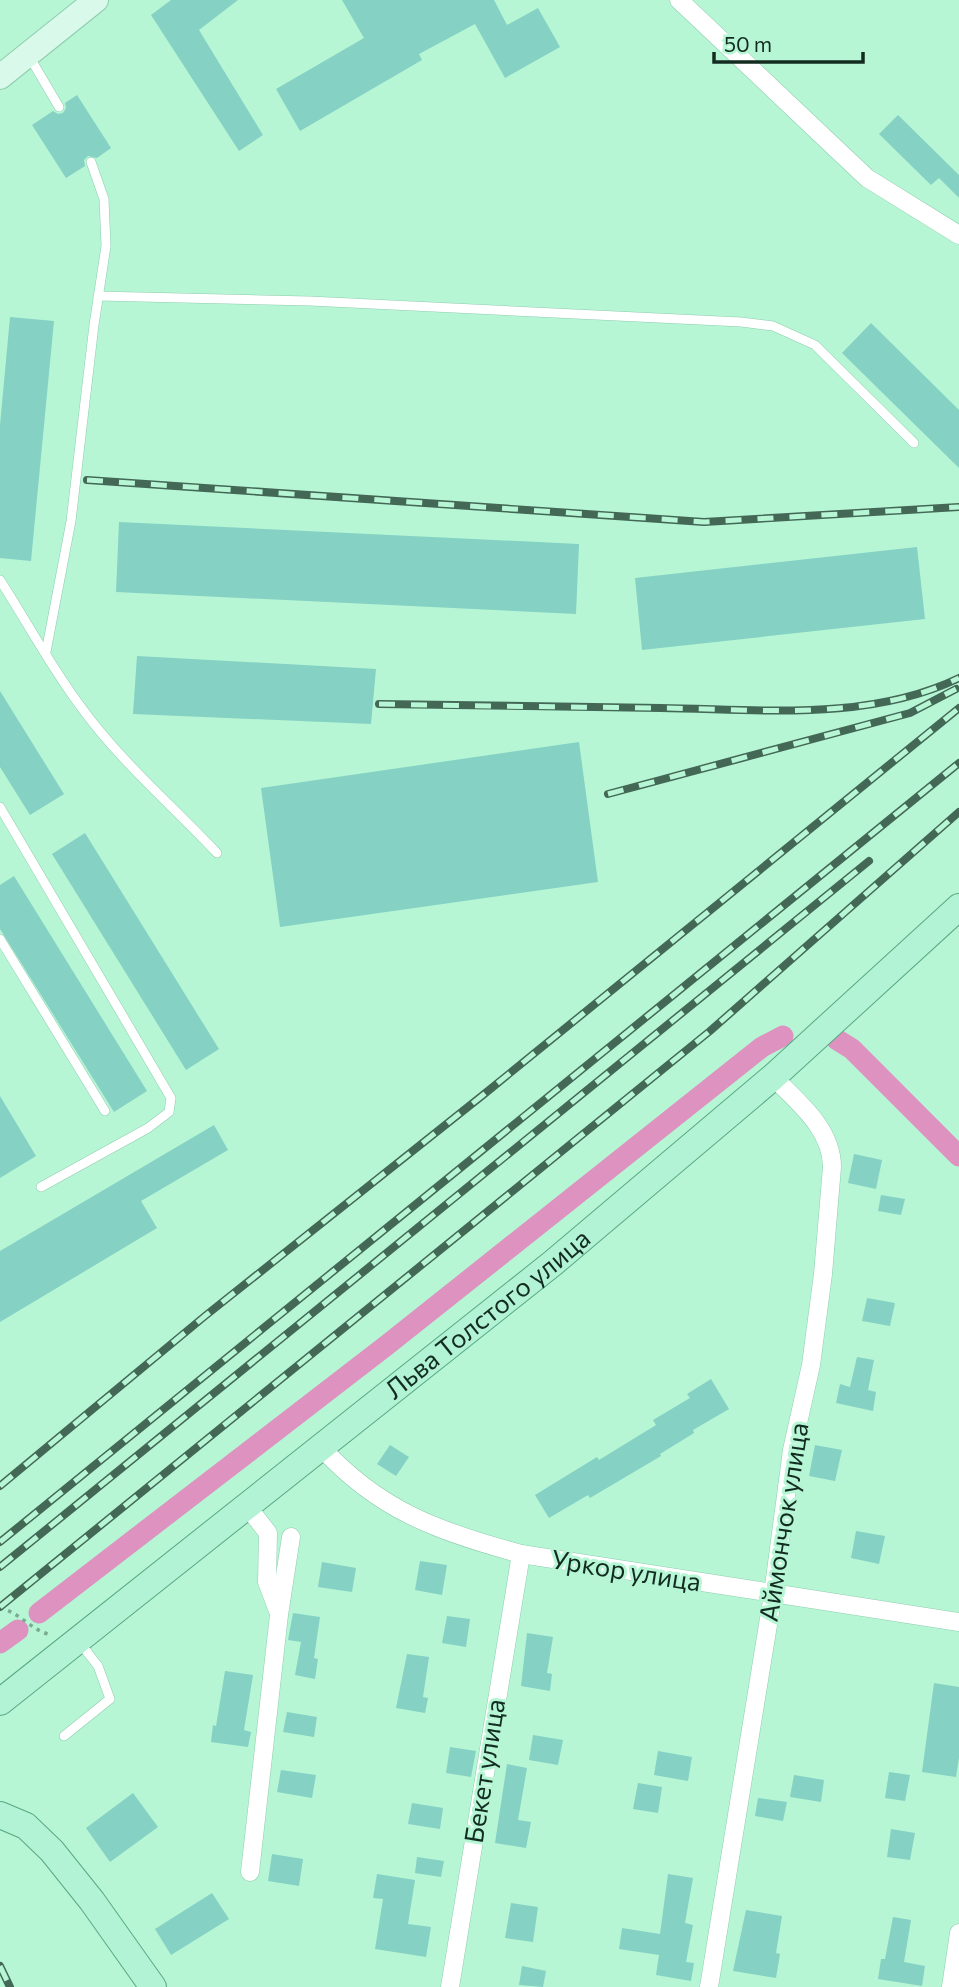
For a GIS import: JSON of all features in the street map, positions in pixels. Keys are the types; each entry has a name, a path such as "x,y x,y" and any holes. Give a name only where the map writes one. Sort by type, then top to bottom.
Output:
{"main road":[{"name":"Льва Толстого улица","path":"0,1702 553,1263 773,1077 959,907"},
{"path":"0,1815 26,1826 52,1851 92,1901 153,1987"}],"street":[{"path":"0,77 96,0"},
{"path":"678,0 867,178 959,235"},
{"name":"Аймончок улица","path":"709,1987 773,1594 792,1450 811,1365 823,1274 832,1167 832,1153 817,1124 773,1077"},
{"name":"Уркор улица","path":"321,1447 343,1472 375,1495 423,1523 458,1537 521,1554 959,1622"},
{"path":"247,1506 268,1533 267,1582 279,1615"},
{"path":"250,1872 279,1615 291,1537"},
{"name":"Бекет улица","path":"450,1987 521,1554"},
{"path":"951,1987 959,1933"}],"lane":[{"path":"28,55 59,107"},
{"path":"46,652 71,521 106,246 104,199 91,162"},
{"path":"98,296 310,301 741,322 772,326 815,345 914,443"},
{"path":"0,580 81,708 155,792 189,822 217,853"},
{"path":"0,807 171,1098 169,1112 148,1128 41,1187"},
{"path":"0,939 105,1111"},
{"path":"64,1737 110,1699 98,1666 77,1640"}],"path":[{"path":"0,1608 12,1611 41,1632 77,1640"}],"building":[{"path":"171,0 238,0 199,30 263,135 239,151 151,15"},
{"path":"342,0 494,0 507,25 538,8 560,47 505,78 475,24 419,54 422,60 300,131 276,89 364,38"},
{"path":"77,95 111,148 97,158 88,156 84,160 85,166 66,178 32,125 53,111 63,113 65,103"},
{"path":"898,115 959,175 959,198 939,178 931,185 879,134"},
{"path":"10,317 54,321 31,561 0,558 0,425"},
{"path":"871,323 959,410 959,468 842,353"},
{"path":"119,522 579,544 576,614 116,592"},
{"path":"917,547 925,619 642,650 635,578"},
{"path":"137,656 376,669 371,724 133,714"},
{"path":"0,691 64,794 30,815 0,767"},
{"path":"579,742 598,882 280,927 261,788"},
{"path":"85,833 219,1049 186,1070 52,854"},
{"path":"14,876 147,1091 114,1112 0,929 0,885"},
{"path":"0,1096 36,1156 0,1178"},
{"path":"214,1125 228,1150 141,1201 157,1228 0,1322 0,1251"},
{"path":"854,1154 882,1160 876,1189 848,1183"},
{"path":"881,1195 905,1199 901,1215 878,1211"},
{"path":"867,1298 895,1303 890,1326 862,1321"},
{"path":"857,1357 874,1360 868,1390 876,1392 873,1411 836,1403 840,1384 850,1387"},
{"path":"711,1379 729,1409 693,1430 694,1433 660,1454 661,1456 590,1498 588,1495 549,1518 535,1495 656,1425 653,1420 690,1398 687,1394"},
{"path":"390,1445 409,1457 396,1476 377,1464"},
{"path":"815,1445 842,1450 835,1481 809,1476"},
{"path":"856,1531 885,1536 879,1564 851,1558"},
{"path":"420,1561 447,1565 442,1595 415,1590"},
{"path":"322,1562 356,1568 352,1592 318,1587"},
{"path":"293,1613 320,1617 314,1658 318,1659 315,1679 295,1675 301,1642 288,1640"},
{"path":"447,1616 470,1619 466,1647 442,1643"},
{"path":"527,1633 553,1637 547,1673 552,1674 550,1691 521,1686"},
{"path":"407,1654 429,1657 423,1697 428,1698 425,1713 396,1708"},
{"path":"225,1671 253,1675 244,1730 251,1732 248,1747 211,1742"},
{"path":"934,1683 959,1687 959,1758 956,1777 922,1772"},
{"path":"287,1712 317,1717 314,1737 283,1732"},
{"path":"533,1735 563,1740 558,1765 529,1760"},
{"path":"450,1747 476,1751 471,1777 446,1773"},
{"path":"658,1751 692,1757 688,1781 654,1775"},
{"path":"507,1764 527,1768 518,1820 531,1822 526,1848 495,1843"},
{"path":"281,1770 316,1775 312,1798 277,1792"},
{"path":"889,1772 910,1775 905,1801 885,1798"},
{"path":"794,1775 824,1780 821,1802 790,1797"},
{"path":"638,1783 662,1787 658,1813 633,1809"},
{"path":"133,1793 158,1827 110,1862 86,1828"},
{"path":"758,1798 787,1802 783,1821 755,1816"},
{"path":"412,1803 443,1808 440,1829 408,1824"},
{"path":"891,1829 915,1833 910,1860 887,1857"},
{"path":"272,1854 303,1859 299,1886 268,1881"},
{"path":"417,1857 444,1861 441,1877 415,1873"},
{"path":"377,1874 415,1880 408,1924 431,1927 426,1957 375,1949 383,1899 373,1898"},
{"path":"668,1874 693,1878 685,1923 693,1925 686,1962 694,1963 691,1981 656,1975 659,1955 619,1949 622,1928 660,1934"},
{"path":"212,1893 229,1919 171,1955 155,1929"},
{"path":"511,1903 538,1907 533,1942 505,1938"},
{"path":"746,1910 782,1916 776,1953 780,1954 776,1978 733,1971"},
{"path":"893,1917 911,1920 904,1962 925,1966 922,1986 878,1979 881,1959 885,1959"},
{"path":"522,1966 546,1971 543,1987 519,1985"}],"waterway":[{"path":"39,1613 387,1345 762,1047 783,1036"},
{"path":"836,1039 852,1049 959,1156"},
{"path":"0,1643 18,1630"}],"railway":[{"path":"87,480 704,522 959,507"},
{"path":"379,704 813,710 888,701 924,692 959,678"},
{"path":"608,794 910,713 956,689"},
{"path":"0,1486 205,1316 483,1095 959,708"},
{"path":"0,1542 959,763"},
{"path":"0,1607 710,1031 959,812"},
{"path":"0,1567 869,861"},
{"path":"0,1966 10,1987"}]}
